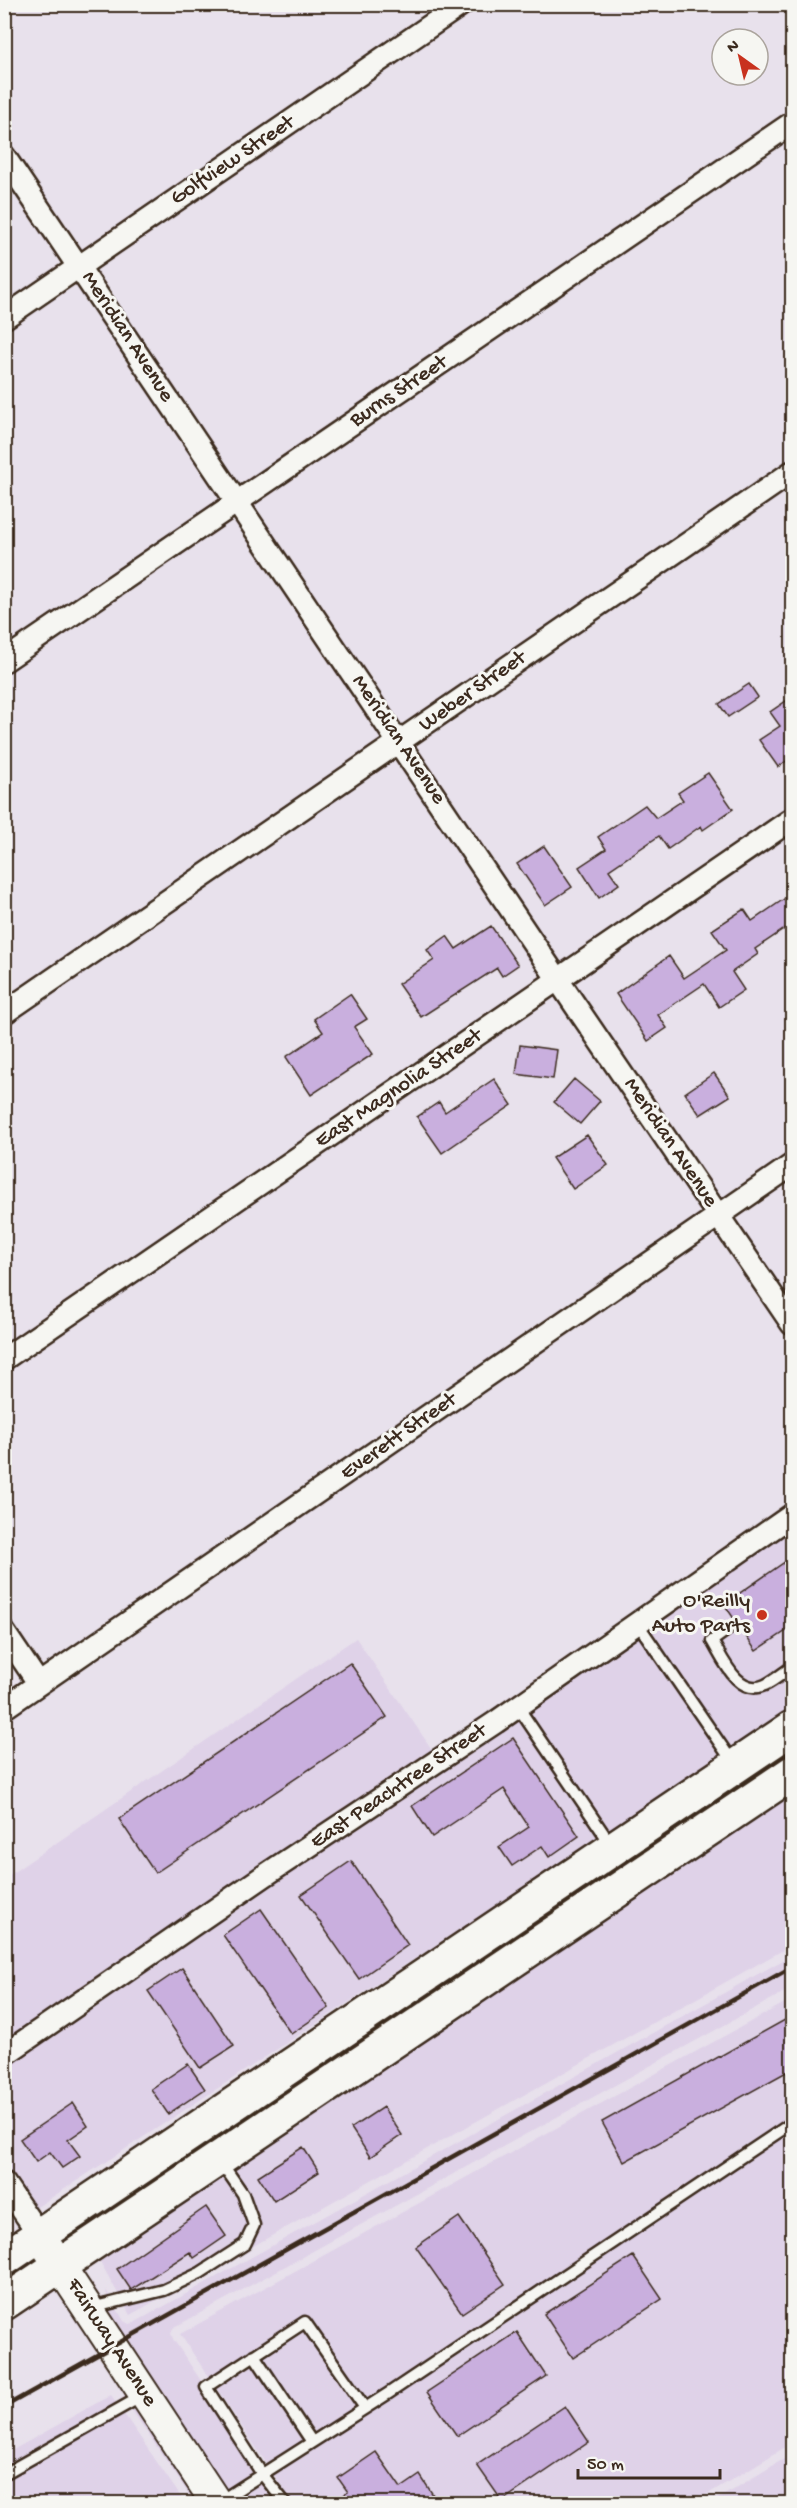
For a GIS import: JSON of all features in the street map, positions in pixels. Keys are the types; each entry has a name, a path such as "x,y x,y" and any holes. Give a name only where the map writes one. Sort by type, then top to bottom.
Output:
{"main road":[{"path":"4,2259 792,1728"},
{"path":"4,2303 61,2267 792,1773"},
{"path":"508,1921 529,1952"}],"street":[{"name":"Golfview Street","path":"4,318 462,4"},
{"name":"Burns Street","path":"4,661 792,123"},
{"name":"Meridian Avenue","path":"4,156 80,265 237,503 792,1324"},
{"name":"Weber Street","path":"4,1013 792,472"},
{"name":"East Magnolia Street","path":"4,1359 792,819"},
{"name":"Everett Street","path":"4,1708 792,1165"},
{"name":"East Peachtree Street","path":"4,2055 264,1876 518,1707 792,1515"},
{"path":"4,1632 39,1684"},
{"name":"Fairway Avenue","path":"4,2183 217,2503"}],"lane":[{"path":"638,1624 736,1767"},
{"path":"726,1631 712,1641 736,1680 747,1687 764,1686 792,1666"},
{"path":"518,1707 614,1849"},
{"path":"217,2503 365,2408 792,2123"},
{"path":"88,2309 164,2290 200,2273 245,2244 254,2224 243,2194 219,2160"},
{"path":"286,2504 262,2474 206,2387 305,2322 365,2408"},
{"path":"254,2355 312,2442"},
{"path":"4,2474 144,2394"}],"shaded area":[{"path":"792,1529 792,1711 34,2209 5,2166 4,2069 270,1885 503,1731"},
{"path":"356,1638 433,1751 258,1867 5,2042 5,1878"},
{"path":"792,1792 792,1945 130,2315 98,2258"},
{"path":"792,1955 792,1988 173,2328 171,2333 173,2339 283,2503 229,2503 113,2330 106,2290 124,2321 129,2324 134,2323"},
{"path":"792,1999 792,2443 693,2503 293,2503 180,2334"},
{"path":"121,2378 205,2503 195,2503 125,2400"},
{"path":"111,2395 185,2503 5,2503 4,2455"},
{"path":"792,2454 792,2503 711,2503"}],"building":[{"path":"749,684 758,697 728,717 719,704"},
{"path":"792,697 792,757 778,767 759,740 780,726 770,712"},
{"path":"708,773 733,809 703,830 701,826 668,849 659,836 609,870 619,884 599,898 579,867 606,849 598,837 645,805 656,818 683,800 678,793"},
{"path":"544,846 572,887 545,905 517,864"},
{"path":"787,897 792,906 792,924 755,949 758,954 732,972 744,990 719,1007 704,984 658,1015 667,1028 648,1041 616,994 669,956 684,978 726,950 712,930 744,909 752,921"},
{"path":"491,926 518,965 502,976 497,968 421,1017 398,984 434,960 427,950 447,936 456,949"},
{"path":"350,994 367,1019 354,1027 373,1054 311,1095 286,1057 323,1032 314,1019"},
{"path":"520,1045 557,1050 553,1079 516,1074"},
{"path":"714,1073 730,1096 700,1115 685,1093"},
{"path":"494,1079 512,1105 442,1153 417,1117 439,1102 445,1112"},
{"path":"574,1079 600,1101 580,1124 554,1102"},
{"path":"587,1135 608,1165 573,1189 552,1158"},
{"name":"O'Reilly Auto Parts","path":"792,1557 792,1627 756,1651 724,1604"},
{"path":"350,1663 387,1717 155,1873 119,1819"},
{"path":"513,1738 579,1836 549,1857 542,1846 512,1866 499,1847 529,1827 504,1789 432,1837 412,1806"},
{"path":"351,1861 408,1945 359,1979 301,1895"},
{"path":"261,1909 329,2008 291,2034 223,1935"},
{"path":"182,1968 234,2046 200,2068 148,1991"},
{"path":"792,2016 792,2069 624,2162 602,2122"},
{"path":"188,2064 205,2089 168,2114 151,2089"},
{"path":"73,2103 88,2126 68,2140 80,2156 62,2168 50,2152 36,2162 20,2139"},
{"path":"383,2107 402,2135 370,2157 351,2128"},
{"path":"303,2147 319,2172 274,2201 258,2176"},
{"path":"206,2207 226,2236 194,2258 190,2252 131,2290 117,2269"},
{"path":"459,2217 505,2284 462,2313 416,2247"},
{"path":"633,2256 662,2299 573,2358 544,2314"},
{"path":"517,2332 546,2376 457,2436 427,2392"},
{"path":"565,2406 589,2442 502,2501 477,2465"},
{"path":"376,2452 401,2488 420,2475 439,2504 331,2504 348,2492 338,2478"}],"railway":[{"path":"4,2407 792,1967"}],"place":[{"name":"O'Reilly Auto Parts","path":"762,1615"}]}
